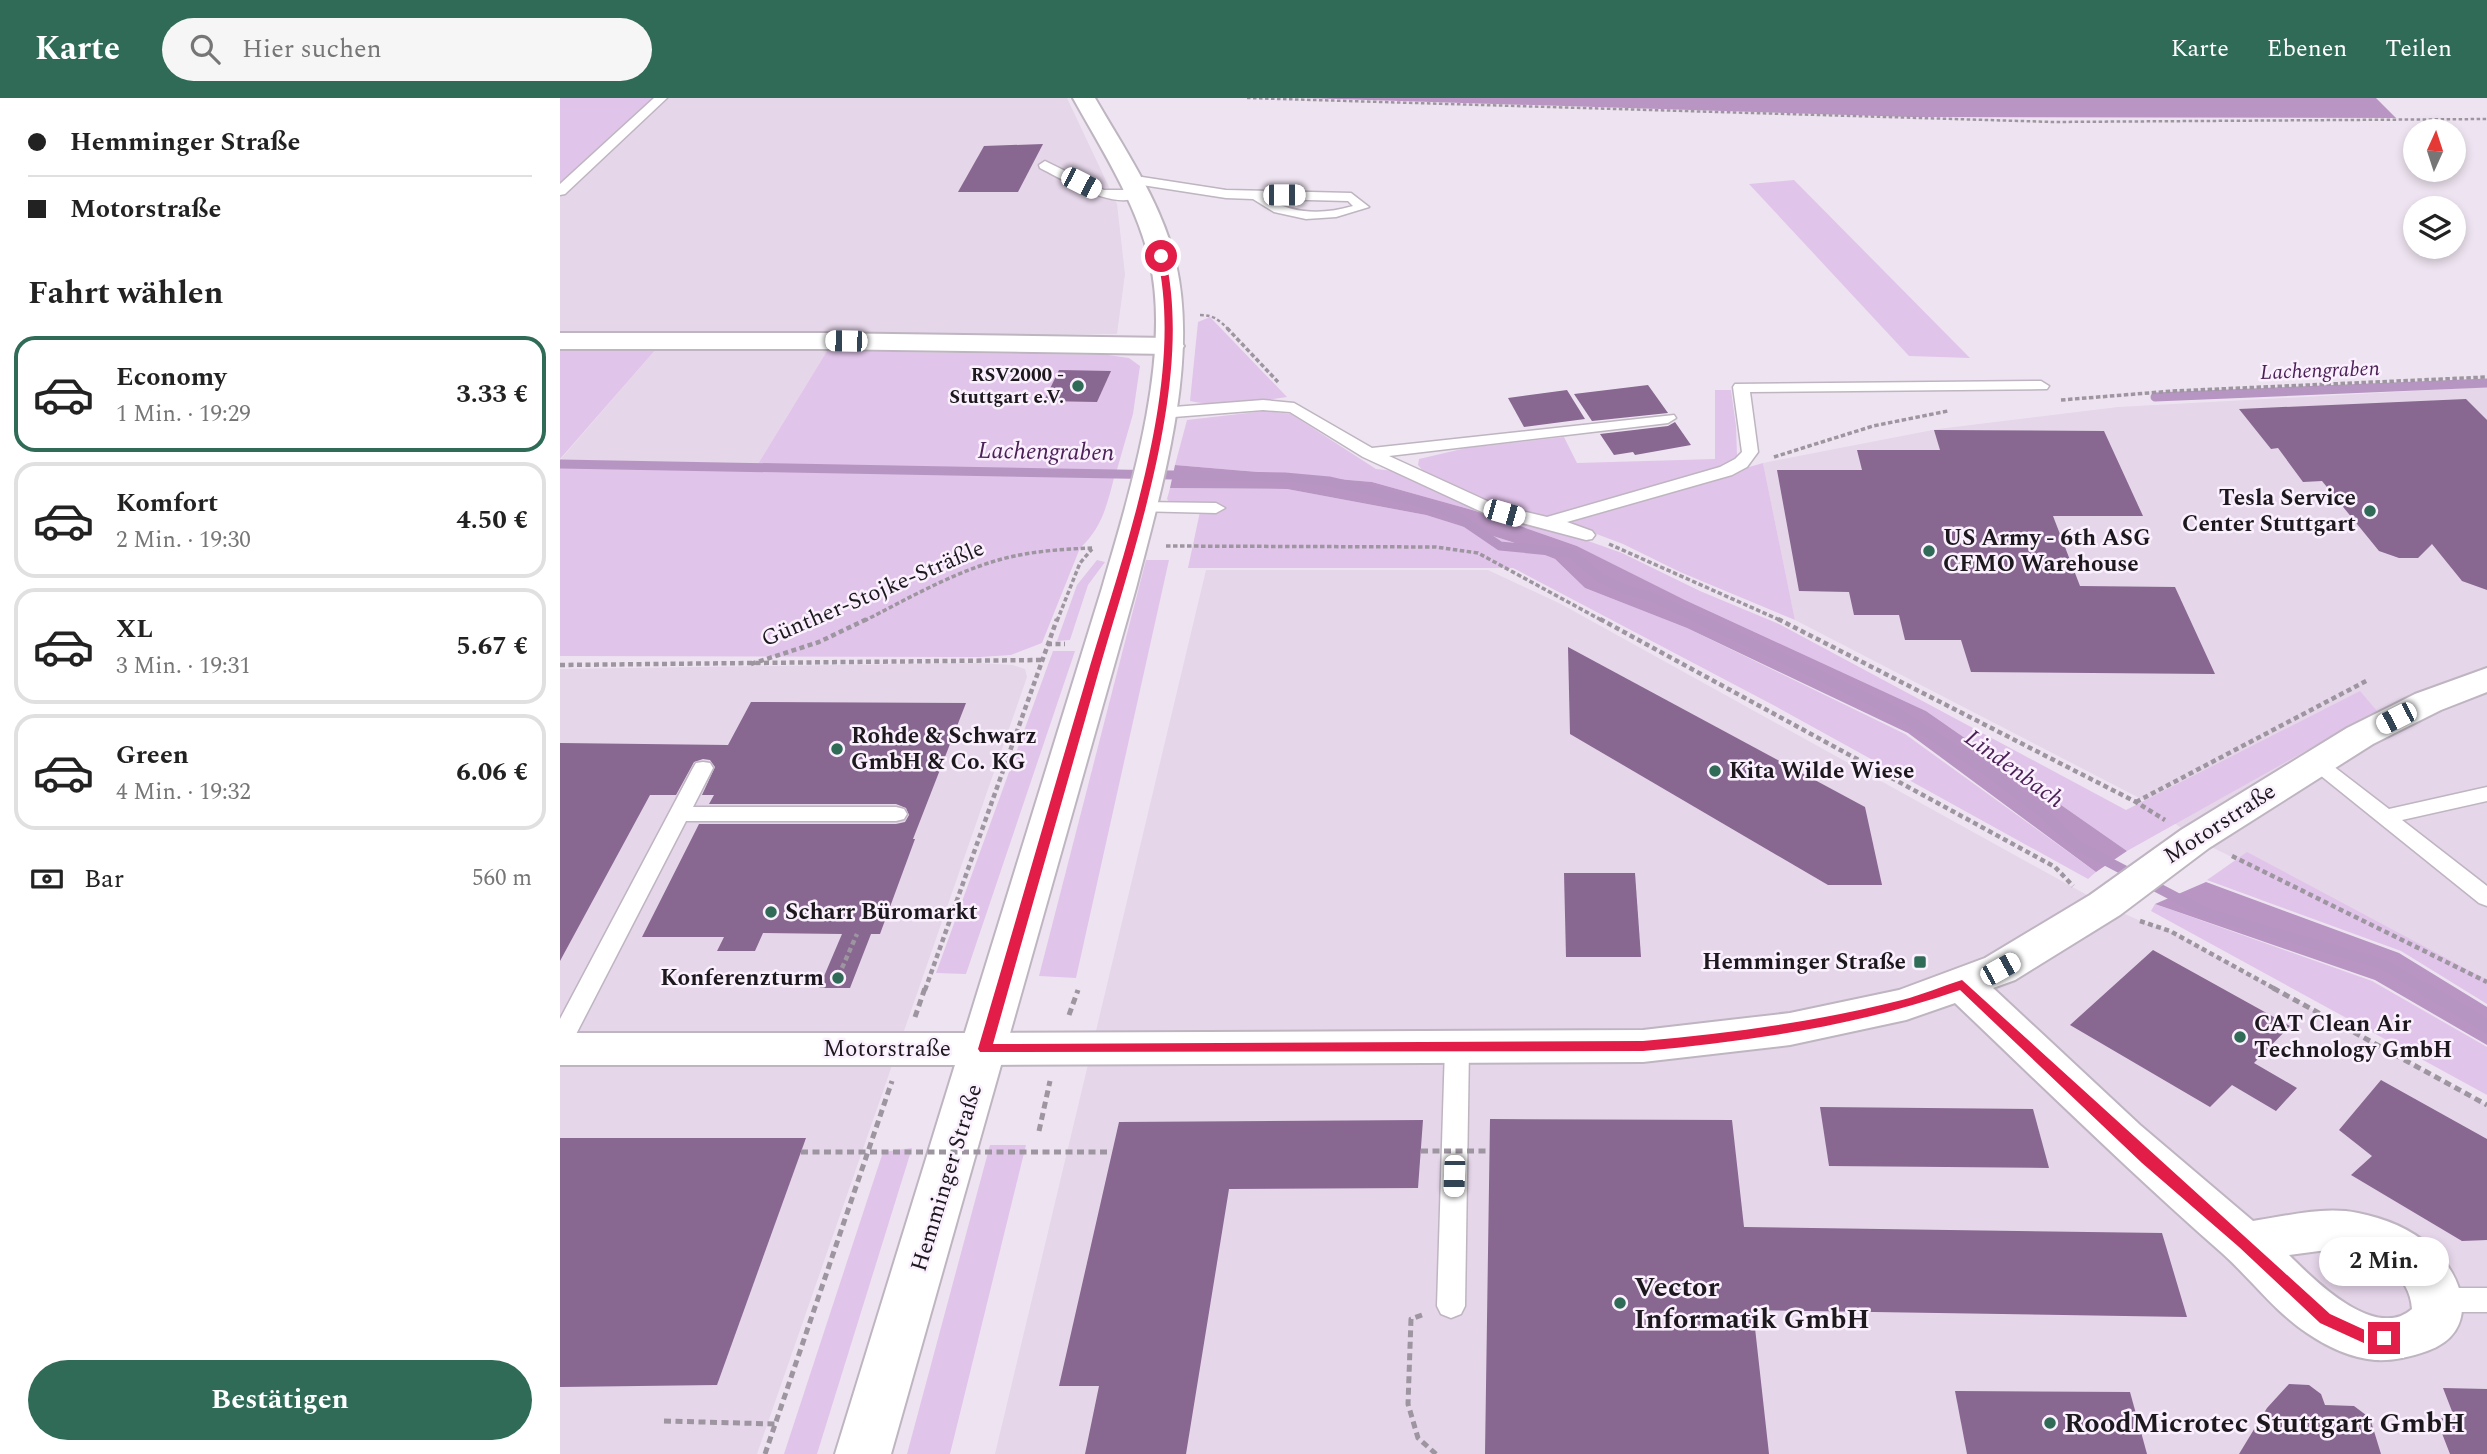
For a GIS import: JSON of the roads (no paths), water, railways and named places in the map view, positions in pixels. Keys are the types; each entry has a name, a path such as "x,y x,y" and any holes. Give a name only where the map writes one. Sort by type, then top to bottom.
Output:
{"street":[{"name":"Hemminger Straße","path":"863,1454 985,1049 1131,546 1161,413 1170,345 1167,282 1161,256 1133,188 1084,98"},
{"path":"560,341 1170,345"},
{"name":"Motorstraße","path":"560,1049 1643,1046 1728,1038 1806,1026 1906,1004 2000,969 2112,898 2180,849 2360,736 2428,702 2487,679"},
{"path":"1962,984 2147,1159 2244,1243 2325,1319 2366,1337 2403,1338 2423,1331 2435,1318 2438,1300 2427,1276 2404,1254 2377,1238 2345,1231 2310,1233 2244,1243"}],"lane":[{"path":"560,191 661,98"},
{"path":"1045,164 1102,194 1133,188 1142,181 1227,194 1351,197 1362,207 1346,213 1295,213 1266,206 1257,195"},
{"path":"1546,523 1726,471 1741,463 1750,452 1738,380 2045,393"},
{"path":"1161,413 1264,405 1294,408 1368,453 1490,509 1586,535"},
{"path":"1368,453 1668,418"},
{"path":"1142,500 1216,508"},
{"path":"2316,763 2487,898"},
{"path":"560,1042 703,768"},
{"path":"2385,817 2487,794"},
{"path":"679,814 896,814"},
{"path":"1451,1306 1457,1047"},
{"path":"2438,1300 2487,1300"}],"waterway":[{"name":"Lachengraben","path":"2155,397 2487,383"},
{"name":"Lachengraben","path":"560,464 1285,477 1329,481 1423,503 1453,514 1500,546 1571,553 1599,577 1624,589 1652,597 1703,621"},
{"name":"Lindenbach","path":"1700,619 1894,711 1982,767 2041,811 2076,845 2208,914 2383,964 2426,990"},
{"name":"Lindenbach","path":"2423,988 2487,1026"}],"place":[{"name":"RSV2000 - Stuttgart e.V.","path":"1078,386"},
{"name":"Tesla Service Center Stuttgart","path":"2370,511"},
{"name":"US Army - 6th ASG CFMO Warehouse","path":"1929,551"},
{"name":"Rohde & Schwarz GmbH & Co. KG","path":"837,749"},
{"name":"Kita Wilde Wiese","path":"1715,771"},
{"name":"Scharr Büromarkt","path":"771,912"},
{"name":"Hemminger Straße","path":"1920,962"},
{"name":"Konferenzturm","path":"838,978"},
{"name":"CAT Clean Air Technology GmbH","path":"2240,1037"},
{"name":"Vector Informatik GmbH","path":"1620,1303"},
{"name":"RoodMicrotec Stuttgart GmbH","path":"2050,1423"}]}
